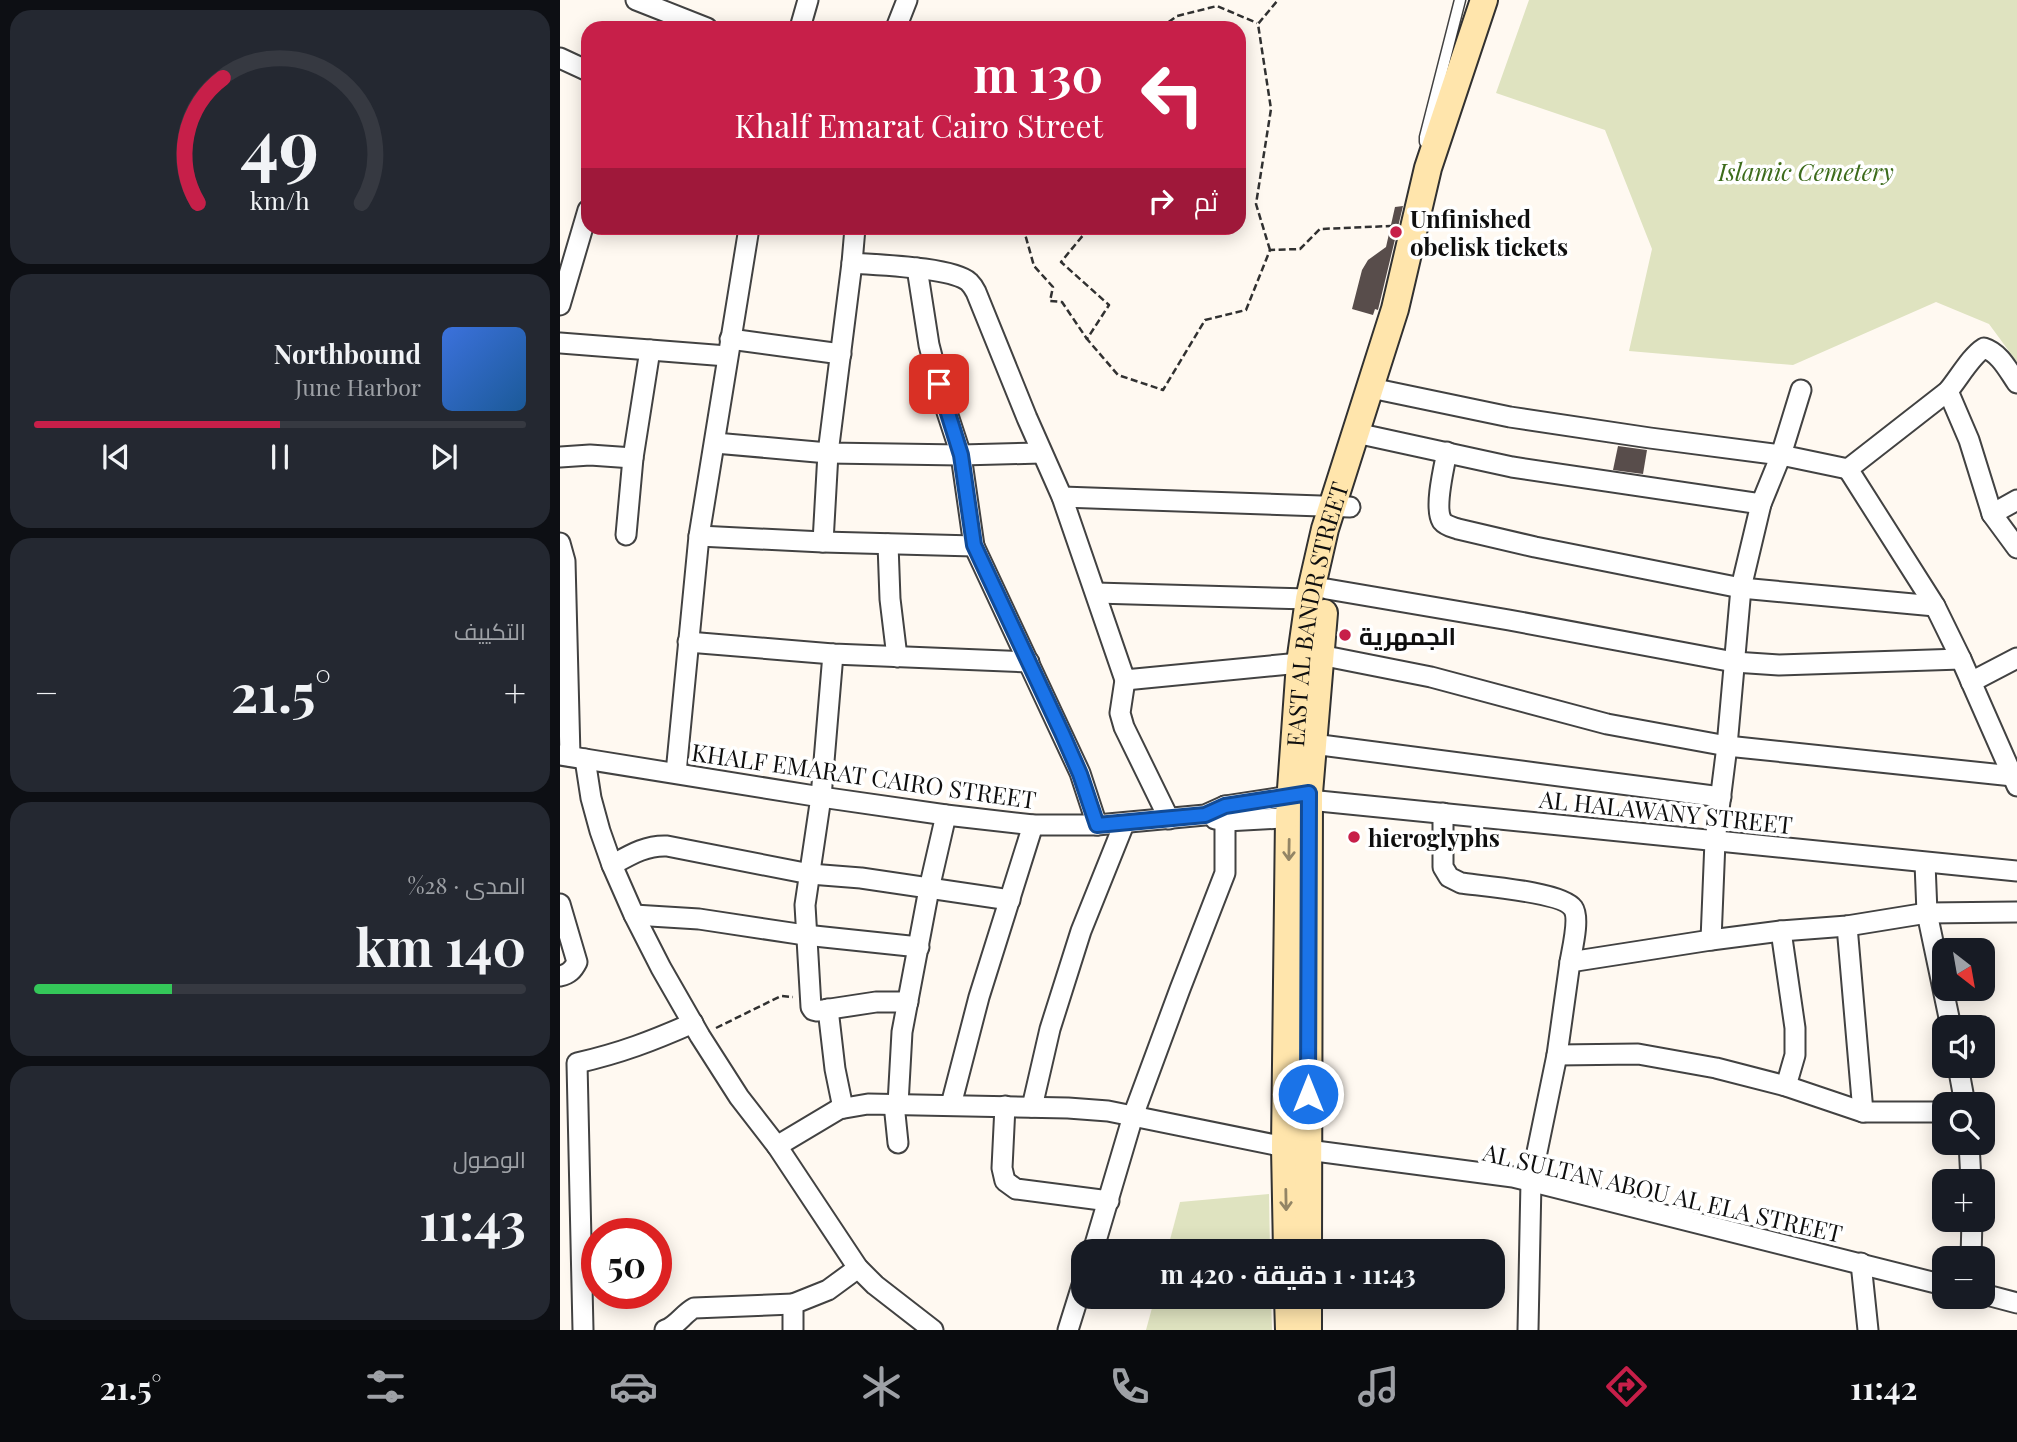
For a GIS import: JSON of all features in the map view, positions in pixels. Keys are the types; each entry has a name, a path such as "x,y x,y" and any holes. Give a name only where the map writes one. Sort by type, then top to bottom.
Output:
{"main road":[{"name":"EAST AL BANDR STREET","path":"1288,1239 1296,1148 1301,805 1310,659 1318,594 1341,506 1378,389 1484,0"},
{"name":"EAST AL BANDR STREET","path":"1428,207 1428,168 1447,136 1503,0"},
{"name":"EAST AL BANDR STREET","path":"1301,805 1313,744 1310,659"},
{"name":"EAST AL BANDR STREET","path":"1296,1148 1307,1239"},
{"path":"1288,1309 1289,1330"},
{"path":"1308,1309 1308,1330"}],"street":[{"path":"802,21 808,0"},
{"path":"898,21 908,0"},
{"path":"642,1 690,21"},
{"path":"560,58 581,68"},
{"path":"560,304 581,234"},
{"path":"676,773 699,536 748,235"},
{"path":"823,542 828,453 854,235"},
{"path":"852,263 917,268 957,276 969,282 976,292 1041,453 1062,497 1096,593 1125,680 1120,713 1124,727 1169,819"},
{"path":"917,268 929,345 961,455 974,545 1054,712 1080,774 1097,825"},
{"path":"560,343 650,350 729,347 841,354"},
{"path":"1848,469 1948,391 1962,376 1975,354 1984,348 1991,350 2000,359 2017,383"},
{"path":"626,535 633,458 650,350"},
{"path":"1378,389 1510,417 1781,455 1848,469 1935,606 2015,781"},
{"path":"1711,940 1716,841 1741,588 1761,504 1781,455 1801,390"},
{"path":"1948,391 1969,440 1992,514 2017,548"},
{"path":"1364,435 1512,467 1761,504"},
{"path":"715,443 828,453 1041,453"},
{"path":"1447,452 1439,501 1441,519 1447,525 1535,547 1741,588 1935,606"},
{"path":"560,457 590,455 633,458"},
{"path":"1062,497 1341,506"},
{"path":"1992,514 2017,500"},
{"path":"699,536 974,545"},
{"path":"560,543 565,561 572,757 591,797 612,865 634,915 661,968 739,1097 777,1146 858,1268 875,1285 933,1330"},
{"path":"888,544 890,599 897,657"},
{"path":"1096,593 1318,594 1509,620 1734,662 1779,665 1961,659"},
{"path":"688,642 833,654 1028,662"},
{"path":"833,654 821,797 805,905 810,999 813,1010 876,1002 908,1002"},
{"path":"1971,682 2017,658"},
{"path":"1125,680 1310,659 1431,677 1607,724 1727,746 2015,781"},
{"path":"1313,744 1721,797"},
{"name":"KHALF EMARAT CAIRO STREET","path":"572,757 821,797 1033,825 1124,824 1301,805"},
{"name":"AL HALAWANY STREET","path":"1301,805 1443,813 2017,871"},
{"path":"1443,813 1443,867 1449,877 1461,883 1559,898 1573,908 1577,919 1557,1055 1531,1181 1528,1330"},
{"path":"1097,1239 1133,1116 1225,873 1225,814"},
{"path":"898,1143 896,1104 902,1032 946,815"},
{"path":"1032,1107 1050,1029 1081,931 1124,824"},
{"path":"951,1105 979,997 1033,825"},
{"path":"612,865 640,850 667,846 810,874 861,878 1010,900"},
{"path":"1925,863 1927,913 1948,1015"},
{"path":"560,904 577,962 567,975 560,976"},
{"path":"1570,962 1711,940 1847,926 1927,913 2017,912"},
{"path":"634,915 699,919 805,935 919,947"},
{"path":"1847,926 1863,1112"},
{"path":"1781,931 1795,1028 1795,1055 1786,1086"},
{"path":"777,1146 843,1108 828,1009"},
{"path":"583,1330 568,1064 618,1054 697,1029"},
{"path":"1557,1055 1638,1054 1786,1086 1863,1112 1932,1112"},
{"name":"AL SULTAN ABOU AL ELA STREET","path":"843,1108 868,1104 896,1104 1108,1111 1296,1148 1513,1177 1932,1281"},
{"path":"1005,1106 1002,1168 1005,1181 1016,1189 1109,1201"},
{"path":"1861,1264 1868,1330"},
{"path":"665,1330 677,1324 694,1308 793,1304 828,1290 858,1268"},
{"path":"1995,1297 2017,1303"},
{"path":"793,1304 793,1330"},
{"path":"1068,1330 1075,1309"}],"lane":[{"path":"1428,168 1425,137 1460,0"}],"path":[{"path":"1025,235 1034,266 1053,287 1050,301 1062,302 1118,376 1163,390 1205,320 1246,310 1270,250 1256,204 1271,109 1258,24 1278,0"},
{"path":"1170,21 1177,16 1217,6 1258,24"},
{"path":"1270,250 1300,249 1320,229 1391,226"},
{"path":"1083,235 1061,262 1109,305 1087,338"},
{"path":"697,1029 782,996 810,999"}],"green space":[{"name":"Islamic Cemetery","path":"1529,0 2017,0 2017,362 1989,324 1936,302 1793,365 1629,351 1652,249 1605,130 1496,93"},
{"path":"1269,1194 1270,1239 1170,1239 1180,1202"},
{"path":"1152,1309 1271,1309 1272,1330 1146,1330"}],"building":[{"path":"1403,206 1378,310 1375,309 1373,315 1352,309 1362,270 1368,260 1386,247 1395,207"},
{"path":"1618,446 1647,450 1643,474 1613,470"}],"place":[{"name":"Unfinished obelisk tickets","path":"1396,232"},
{"name":"الجمهرية","path":"1345,635"},
{"name":"hieroglyphs","path":"1354,837"}],"route":[{"path":"939,384 961,455 974,545 1054,712 1080,774 1097,825 1205,815 1225,806 1309,793 1308,1094"}]}
